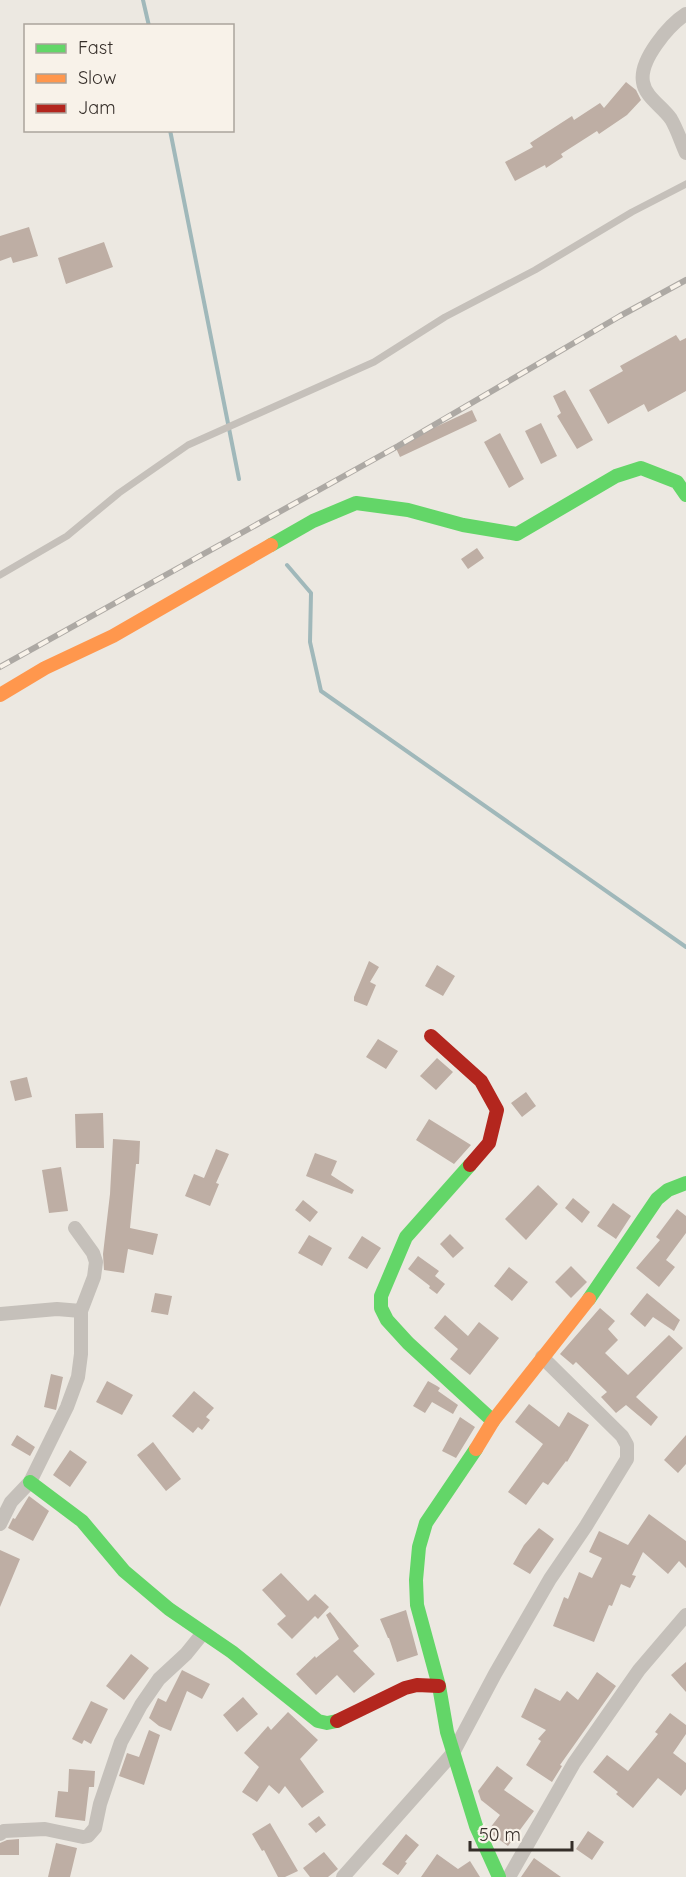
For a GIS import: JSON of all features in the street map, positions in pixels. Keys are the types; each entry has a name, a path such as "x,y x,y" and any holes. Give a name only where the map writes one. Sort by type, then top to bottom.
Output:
{"street":[{"path":"686,14 677,20 647,58 642,82 650,95 671,118 686,153"},
{"path":"0,695 45,668 112,636 313,521 356,503 408,510 463,525 517,534 616,476 641,468 677,482 686,495"},
{"path":"431,1036 481,1081 497,1110 489,1143 406,1237 381,1296 381,1308 387,1320 408,1343 493,1421"},
{"path":"499,1877 476,1826 447,1732 439,1686 417,1605 416,1580 419,1547 426,1523 466,1467 493,1421 595,1292 657,1199 668,1190 686,1183"},
{"path":"1,1516 30,1482 67,1407 78,1377 81,1354 81,1311 94,1277 96,1263 93,1253 75,1228"},
{"path":"0,1314 57,1308 81,1311"},
{"path":"343,1877 453,1753 550,1579 627,1459 627,1445 622,1436 542,1357"},
{"path":"30,1482 82,1521 124,1571 169,1609 232,1652 318,1721 334,1722 405,1688 417,1685 439,1686"},
{"path":"509,1877 574,1763 607,1719 639,1670 686,1616"},
{"path":"0,1834 45,1829 88,1836 95,1828 100,1804 121,1742 141,1705 159,1680 186,1654 203,1633"}],"lane":[{"path":"0,575 67,536 119,493 188,445 374,362 446,317 535,270 632,212 686,184"}],"building":[{"path":"626,82 636,90 641,100 627,115 599,134 597,131 561,154 563,157 546,168 545,165 515,181 505,162 533,147 530,143 572,116 574,120 600,103 604,108"},
{"path":"29,227 38,256 13,263 11,257 0,261 0,236"},
{"path":"104,242 113,267 66,284 58,258"},
{"path":"676,335 680,341 686,338 686,391 648,412 644,404 608,424 589,390 623,371 620,366"},
{"path":"565,390 593,440 577,449 557,416 561,413 553,396"},
{"path":"472,410 477,421 400,457 395,446"},
{"path":"541,423 557,456 541,464 525,431"},
{"path":"500,433 524,479 509,488 484,442"},
{"path":"477,548 484,558 468,569 461,559"},
{"path":"369,961 379,967 370,982 376,985 367,1006 354,1001 354,997"},
{"path":"437,965 455,976 443,996 425,986"},
{"path":"378,1039 398,1051 386,1069 366,1057"},
{"path":"437,1058 453,1072 436,1090 420,1076"},
{"path":"27,1077 32,1097 15,1101 10,1081"},
{"path":"526,1092 536,1106 522,1117 511,1103"},
{"path":"103,1113 104,1148 76,1148 75,1114"},
{"path":"429,1119 471,1145 454,1164 416,1140"},
{"path":"113,1139 140,1141 130,1228 158,1234 153,1255 128,1249 124,1273 104,1270 103,1254"},
{"path":"216,1149 229,1154 216,1183 219,1184 210,1206 185,1196 194,1174 204,1178"},
{"path":"315,1153 337,1161 331,1175 354,1190 352,1194 306,1176"},
{"path":"61,1167 68,1211 49,1213 42,1170"},
{"path":"538,1185 558,1204 526,1240 505,1219"},
{"path":"573,1198 590,1212 582,1223 565,1208"},
{"path":"303,1200 318,1212 310,1222 295,1210"},
{"path":"613,1203 631,1216 616,1239 597,1226"},
{"path":"677,1209 686,1216 686,1233 666,1260 675,1267 659,1287 636,1268 660,1240 656,1237"},
{"path":"450,1234 464,1248 453,1258 440,1244"},
{"path":"309,1235 332,1248 322,1266 298,1253"},
{"path":"362,1236 381,1248 367,1269 348,1258"},
{"path":"418,1256 439,1271 435,1276 445,1284 437,1294 408,1269"},
{"path":"571,1266 587,1282 571,1298 555,1282"},
{"path":"509,1267 528,1282 512,1301 494,1286"},
{"path":"155,1293 172,1296 168,1315 151,1312"},
{"path":"647,1293 680,1320 674,1331 653,1317 645,1327 630,1314"},
{"path":"600,1308 615,1321 608,1329 618,1340 605,1353 628,1375 669,1335 683,1348 636,1397 658,1417 651,1426 626,1405 616,1413 601,1397 607,1392 576,1362 573,1365 560,1354"},
{"path":"445,1315 468,1336 479,1322 499,1338 470,1375 450,1359 458,1349 434,1328"},
{"path":"51,1374 63,1377 56,1410 44,1407"},
{"path":"107,1381 133,1395 122,1415 96,1402"},
{"path":"428,1381 440,1388 438,1391 458,1405 453,1414 432,1402 425,1413 413,1406"},
{"path":"194,1391 214,1408 206,1417 210,1420 202,1430 198,1427 193,1433 172,1416"},
{"path":"529,1404 559,1427 568,1412 589,1425 567,1462 548,1485 543,1482 526,1505 508,1492 543,1444 515,1422"},
{"path":"460,1417 475,1427 456,1458 442,1451"},
{"path":"17,1435 35,1447 30,1456 11,1445"},
{"path":"686,1435 686,1464 678,1473 664,1460"},
{"path":"153,1442 181,1479 166,1491 137,1455"},
{"path":"70,1450 87,1462 70,1487 53,1475"},
{"path":"29,1496 49,1511 33,1541 8,1528"},
{"path":"649,1514 686,1541 686,1568 679,1561 668,1574 643,1552 632,1575 636,1576 630,1588 621,1584 612,1606 609,1605 594,1642 553,1626 564,1597 568,1599 579,1572 592,1578 602,1558 589,1552 599,1531 628,1545"},
{"path":"539,1528 554,1539 530,1574 513,1564 524,1545"},
{"path":"0,1550 20,1559 0,1607"},
{"path":"281,1573 308,1601 315,1594 329,1607 318,1619 315,1616 292,1639 277,1624 286,1616 262,1590"},
{"path":"406,1610 418,1655 397,1662 380,1619"},
{"path":"330,1612 359,1646 353,1651 375,1674 354,1693 337,1675 316,1695 296,1674 315,1656 316,1658 339,1639 326,1615"},
{"path":"131,1654 149,1668 124,1700 106,1686"},
{"path":"686,1662 686,1692 671,1675"},
{"path":"182,1670 210,1684 202,1699 187,1691 171,1731 159,1726 149,1718 158,1698 166,1702"},
{"path":"597,1672 616,1686 560,1765 562,1766 552,1782 526,1765 541,1741 538,1739 546,1730 521,1717 535,1688 560,1701 567,1691 578,1700"},
{"path":"243,1697 258,1714 237,1732 223,1715"},
{"path":"91,1701 108,1709 91,1744 84,1740 82,1744 72,1739"},
{"path":"288,1712 318,1740 300,1759 324,1792 302,1808 285,1786 279,1794 269,1785 257,1802 242,1792 259,1767 244,1753 268,1726 271,1730"},
{"path":"670,1713 686,1725 686,1734 673,1753 686,1763 686,1789 681,1796 658,1778 633,1808 616,1794 618,1792 593,1772 607,1755 628,1771 658,1734 655,1732"},
{"path":"149,1730 160,1735 144,1785 119,1776 127,1753 139,1757"},
{"path":"497,1766 513,1778 504,1790 534,1811 508,1846 493,1835 490,1828 500,1815 481,1800 478,1791"},
{"path":"69,1769 95,1771 94,1787 89,1787 85,1821 55,1817 58,1791 68,1792"},
{"path":"319,1816 326,1825 316,1833 308,1824"},
{"path":"270,1823 298,1871 285,1877 278,1877 264,1850 262,1851 252,1834"},
{"path":"588,1831 604,1842 592,1860 576,1849"},
{"path":"406,1834 419,1845 398,1875 382,1864"},
{"path":"19,1839 19,1855 0,1855 0,1843"},
{"path":"56,1843 77,1848 70,1877 48,1877"},
{"path":"324,1852 338,1869 328,1877 310,1877 303,1868"},
{"path":"437,1854 458,1869 470,1861 480,1877 421,1877"},
{"path":"534,1858 561,1877 521,1877"}],"waterway":[{"path":"143,0 149,24"},
{"path":"170,132 239,479"},
{"path":"287,565 311,593 310,642 321,691 686,947"}],"railway":[{"path":"0,667 398,446 686,280"}],"traffic: fast":[{"path":"271,545 313,521 356,503 408,510 463,525 517,534 616,476 641,468 677,482 686,495"},
{"path":"470,1165 406,1237 381,1296 381,1308 387,1320 408,1343 493,1421"},
{"path":"589,1299 657,1199 668,1190 686,1183"},
{"path":"476,1449 426,1523 419,1547 416,1580 417,1605 439,1686 447,1732 476,1826 499,1877"},
{"path":"30,1482 82,1521 124,1571 169,1609 232,1652 318,1721 327,1723 337,1721"}],"traffic: slow":[{"path":"0,695 45,668 113,636 271,545"},
{"path":"476,1449 493,1421 589,1299"}],"traffic: jam":[{"path":"431,1036 481,1081 497,1110 489,1143 470,1165"},
{"path":"337,1721 405,1688 417,1685 439,1686"}]}
